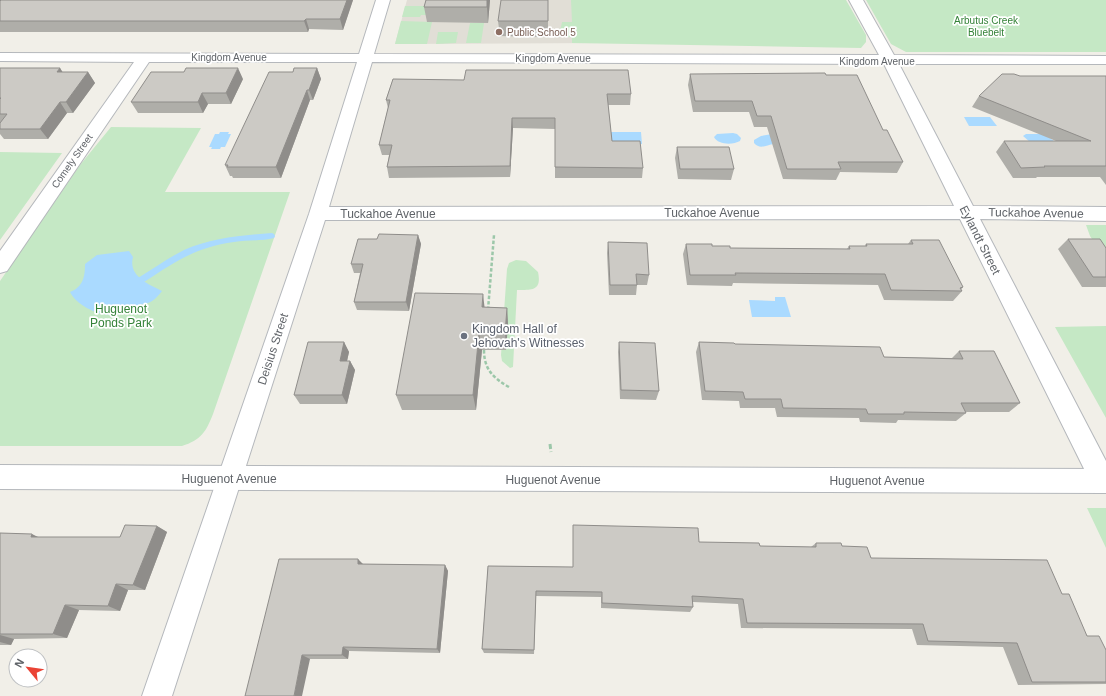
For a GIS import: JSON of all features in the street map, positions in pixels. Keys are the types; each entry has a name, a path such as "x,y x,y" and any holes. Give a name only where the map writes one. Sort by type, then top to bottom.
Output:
{"street":[{"name":"Deisius Street","path":"157,696 318,214 383,0"},
{"name":"Eylandt Street","path":"856,0 890,61 1105,481"},
{"name":"Kingdom Avenue","path":"0,57 365,57 890,61 1106,60"},
{"name":"Comely Street","path":"0,266 145,57"},
{"name":"Tuckahoe Avenue","path":"318,214 966,212 1106,214"},
{"name":"Huguenot Avenue","path":"0,477 1105,481"}],"path":[{"path":"487,316 494,230"},
{"path":"484,350 484,361 490,374 509,387"},
{"path":"550,444 551,452"}],"shaded area":[{"name":"Public School 5","path":"407,0 598,0 601,43 395,44"}],"green space":[{"path":"571,0 846,0 866,35 866,42 861,48 572,43 572,37 554,37 561,27 562,22 572,22"},
{"name":"Arbutus Creek Bluebelt","path":"866,0 1106,0 1106,52 906,52 891,44"},
{"path":"405,6 431,6 429,15 421,15 420,17 402,17"},
{"path":"401,21 432,22 427,44 395,44"},
{"path":"470,23 484,23 481,43 466,43"},
{"path":"438,32 458,32 456,43 436,44"},
{"name":"Huguenot Ponds Park","path":"111,127 201,128 165,192 290,192 213,414 208,426 202,434 194,441 182,446 0,446 0,281 80,165"},
{"path":"0,152 62,153 0,240"},
{"path":"1086,225 1106,225 1106,260 1090,236"},
{"path":"516,260 526,261 538,272 539,283 535,288 517,290 513,367 510,368 502,361 501,355 507,269 509,263"},
{"path":"1106,326 1106,418 1055,327"},
{"path":"1087,508 1106,508 1106,548"}],"water":[{"path":"964,117 990,117 997,126 969,126"},
{"path":"220,132 229,132 228,134 231,134 225,147 221,147 220,149 211,149 212,147 209,147 215,134 219,134"},
{"path":"608,132 641,132 642,144 608,144"},
{"path":"717,134 737,134 741,138 740,141 726,144 719,142 714,137"},
{"path":"772,134 774,144 761,147 754,143 754,140 761,136"},
{"path":"1026,134 1044,134 1054,141 1030,142 1023,136"},
{"path":"129,251 133,257 132,264 136,274 145,282 162,291 154,300 130,307 118,313 103,314 83,306 73,297 70,292 78,287 82,281 85,264 97,255"},
{"path":"775,297 785,297 791,317 752,317 749,300 775,301"}],"building":[{"path":"1,0 347,0 340,19 306,19 304,21 0,21"},
{"path":"426,0 487,0 487,7 424,7"},
{"path":"501,0 548,0 548,21 498,21"},
{"path":"0,68 60,68 57,72 88,72 66,102 60,102 40,129 0,129 0,123 7,114 0,114"},
{"path":"186,68 238,68 226,93 202,93 198,102 131,102 151,72 184,72"},
{"path":"294,68 317,68 276,167 227,167 228,165 225,165 269,72 293,72"},
{"path":"466,70 628,70 631,94 607,94 612,141 640,141 643,168 555,167 555,118 512,118 510,166 387,167 392,145 379,145 390,100 386,100 393,79 464,80"},
{"path":"825,73 826,75 857,75 883,130 887,130 903,162 838,162 841,169 787,169 771,116 757,116 752,101 695,101 690,74"},
{"path":"1002,74 1014,74 1020,76 1106,76 1106,166 1044,166 1045,167 1021,168 1004,141 1091,141 979,96"},
{"path":"677,147 729,147 734,169 680,169"},
{"path":"379,234 418,235 406,302 354,302 363,264 351,264 358,239 377,239"},
{"path":"1068,239 1100,239 1106,248 1106,277 1093,277"},
{"path":"911,240 939,240 963,287 960,288 962,291 891,290 885,274 735,273 736,275 690,275 686,244 712,244 712,246 730,246 730,248 850,249 849,246 867,246 866,244 913,244"},
{"path":"608,242 647,243 649,275 636,274 637,285 610,285"},
{"path":"415,293 483,294 482,307 507,308 505,333 479,333 473,395 396,395"},
{"path":"308,342 344,342 340,361 350,361 342,395 294,395"},
{"path":"619,342 655,343 659,391 621,390"},
{"path":"699,342 880,347 884,357 963,359 959,351 994,351 1020,403 961,403 966,413 904,412 904,414 868,414 866,409 783,408 781,399 745,399 743,392 705,391"},
{"path":"125,525 157,526 133,585 116,584 108,606 65,605 53,634 0,634 0,533 32,534 31,537 120,537"},
{"path":"573,525 698,528 699,542 759,543 760,546 816,547 816,543 841,543 842,546 867,547 871,558 1047,560 1062,594 1069,594 1087,636 1099,636 1106,650 1106,682 1032,682 1017,643 928,641 923,624 747,623 743,599 692,596 693,607 602,603 602,592 536,591 534,650 482,649 488,566 573,567"},
{"path":"279,559 358,559 358,564 445,565 437,649 343,647 342,655 302,655 294,696 245,696"}],"waterway":[{"path":"141,280 186,252 222,241 247,237 272,236"}],"place":[{"name":"Public School 5","path":"499,32"},
{"name":"Kingdom Hall of Jehovah's Witnesses","path":"464,336"}]}
